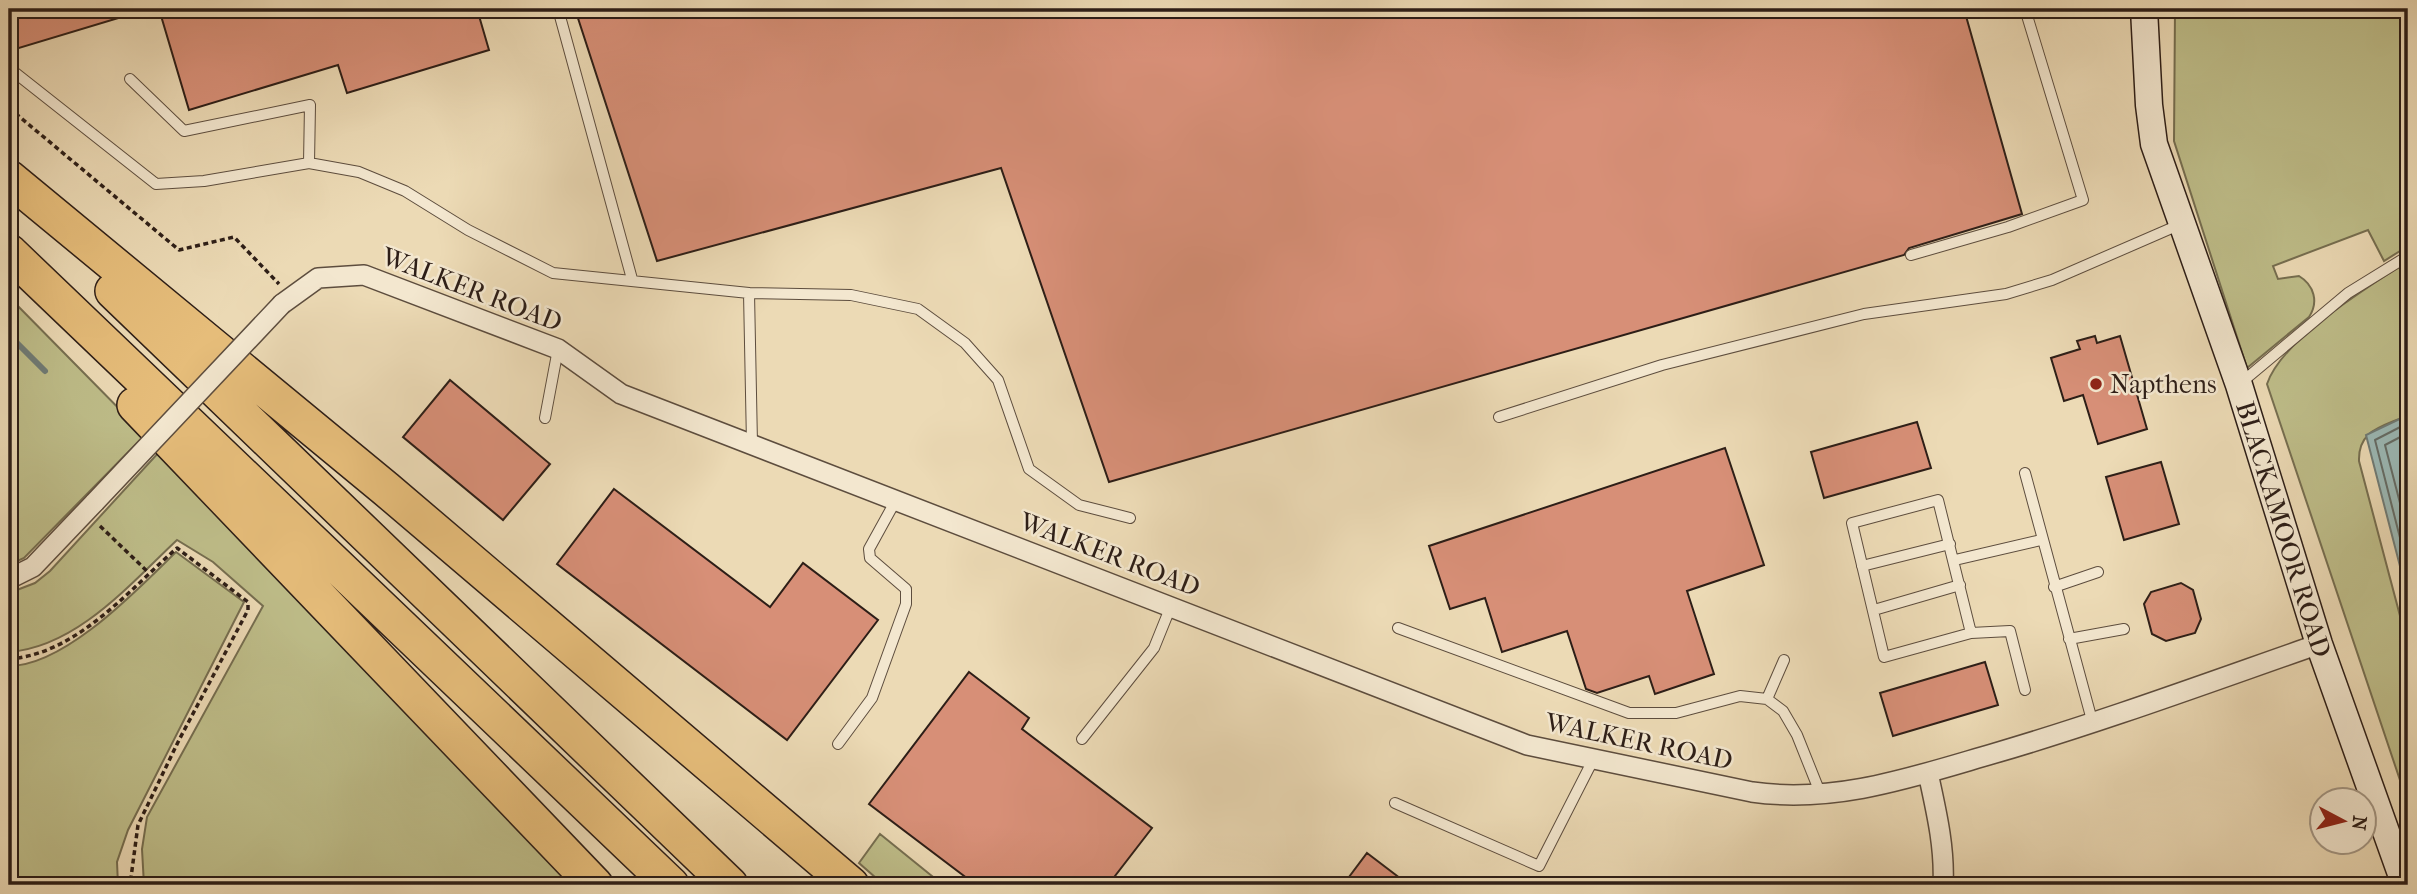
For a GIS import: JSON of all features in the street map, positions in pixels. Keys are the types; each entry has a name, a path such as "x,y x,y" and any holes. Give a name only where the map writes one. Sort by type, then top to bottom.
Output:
{"highway":[{"path":"9,177 386,489 851,885"},
{"path":"9,187 241,416 730,885"},
{"path":"9,252 671,885"},
{"path":"9,274 595,885"}],"main road":[{"name":"BLACKAMOOR ROAD","path":"2144,9 2148,92 2154,144 2239,385 2319,644 2405,885"}],"street":[{"name":"WALKER ROAD","path":"9,579 33,567 286,300 318,278 364,275 558,349 621,394 1527,745 1752,792 1783,796 1821,795 1876,786 1928,773 2093,724 2319,644"},
{"path":"1928,773 1939,823 1944,863 1943,885"}],"lane":[{"path":"558,9 632,279"},
{"path":"1911,255 2008,227 2083,200 2025,9"},
{"path":"9,68 156,184 204,181 309,163 359,172 405,191 468,230 553,273 749,293 850,295 918,309 965,343 998,380 1028,469 1079,505 1130,518"},
{"path":"130,79 184,131 310,105 309,163"},
{"path":"1499,417 1661,365 1864,314 2006,294 2052,280 2182,224"},
{"path":"2239,385 2348,293 2408,256"},
{"path":"749,293 752,444"},
{"path":"545,418 558,349"},
{"path":"2025,473 2093,724"},
{"path":"838,744 872,698 906,604 906,589 870,558 869,549 896,500"},
{"path":"1971,634 1938,500 1852,523 1884,657 1971,634 2010,631 2025,690"},
{"path":"1955,561 2041,540"},
{"path":"1862,566 1950,544"},
{"path":"2054,587 2098,572"},
{"path":"1874,610 1960,585"},
{"path":"1082,739 1154,648 1171,606"},
{"path":"1398,628 1629,713 1676,713 1741,696 1767,699 1783,711 1797,735 1821,795"},
{"path":"2069,639 2124,629"},
{"path":"1767,699 1784,660"},
{"path":"1395,803 1539,866 1592,760"}],"path":[{"path":"9,108 179,250 234,237 286,300"},
{"path":"90,507 149,573"},
{"path":"9,659 26,657 79,632 107,613 177,548 244,598 248,610 179,740 138,825 130,885"}],"shaded area":[{"path":"2175,9 2408,9 2408,246 2384,261 2368,230 2273,266 2278,279 2299,276 2304,280 2313,294 2314,306 2309,317 2247,368 2174,141"},
{"path":"2408,261 2408,415 2381,426 2367,436 2360,450 2359,461 2408,646 2408,804 2267,384 2290,349 2308,332 2350,299"},
{"path":"9,297 145,435 24,558 9,565"},
{"path":"160,451 572,885 144,885 142,849 147,817 263,606 213,562 177,540 101,611 57,639 34,648 9,652 9,593 35,583 50,571"},
{"path":"176,552 244,602 128,830 117,862 118,885 9,885 9,666 31,663 76,640 121,605"},
{"path":"880,834 943,885 884,885 859,863"}],"water":[{"path":"2408,415 2408,597 2366,435"}],"building":[{"path":"9,9 135,9 135,13 9,51"},
{"path":"159,9 477,9 489,50 347,93 338,65 189,110"},
{"path":"575,9 1964,9 2022,214 1909,248 1904,255 1109,482 1001,168 657,261"},
{"path":"2095,336 2097,343 2120,336 2147,429 2098,444 2083,395 2064,401 2051,358 2080,349 2077,341"},
{"path":"450,380 550,464 503,520 403,437"},
{"path":"1917,422 1931,468 1824,498 1811,452"},
{"path":"1725,448 1764,565 1687,591 1714,674 1655,694 1649,676 1597,693 1586,689 1567,631 1502,652 1485,598 1450,609 1429,546"},
{"path":"2161,462 2179,524 2124,540 2106,477"},
{"path":"614,489 770,607 803,563 878,620 787,740 557,564"},
{"path":"2181,583 2193,590 2201,619 2195,633 2166,641 2152,634 2144,604 2151,592"},
{"path":"1985,662 1998,705 1893,736 1880,693"},
{"path":"969,672 1029,718 1022,729 1152,828 1108,885 976,885 869,804"},
{"path":"1367,853 1409,885 1360,885 1349,877"}],"waterway":[{"path":"9,335 45,371"}],"place":[{"name":"Napthens","path":"2096,384"}]}
